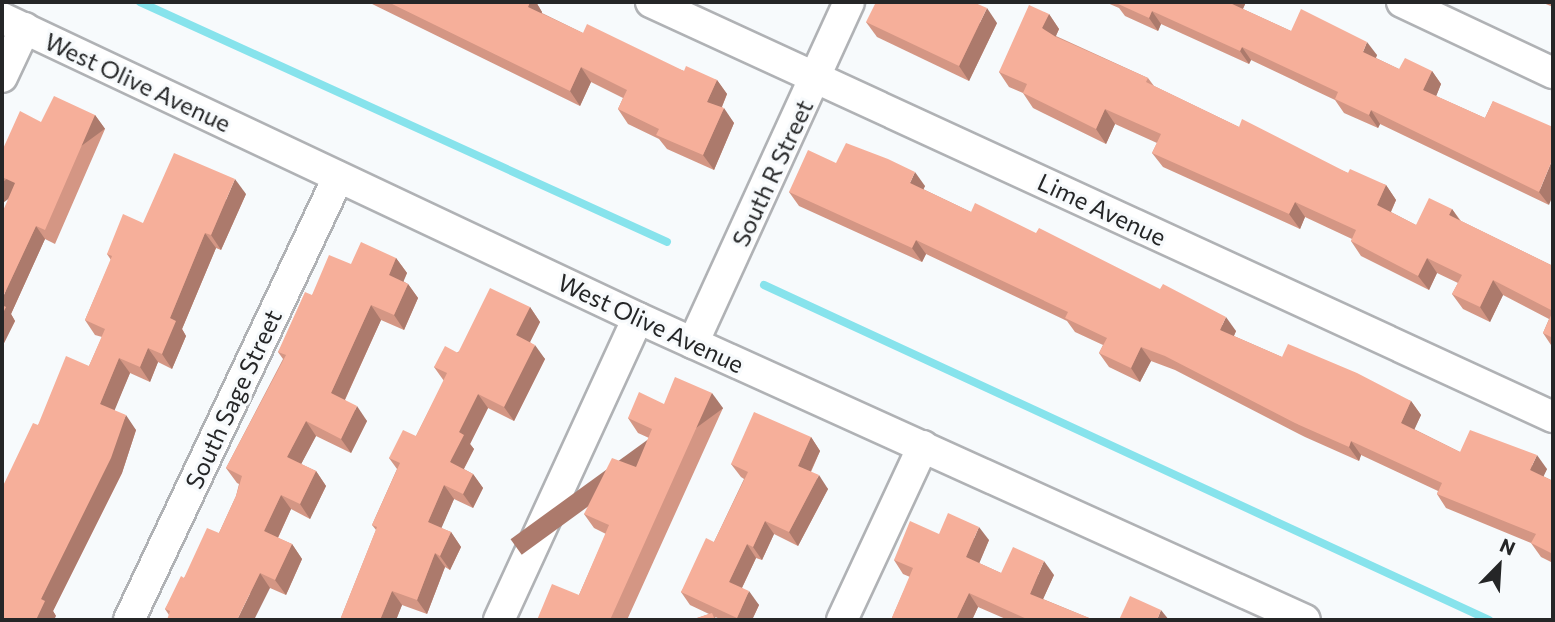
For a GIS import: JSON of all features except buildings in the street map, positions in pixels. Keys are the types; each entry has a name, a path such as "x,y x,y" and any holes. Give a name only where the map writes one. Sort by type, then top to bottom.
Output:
{"street":[{"name":"Lime Avenue","path":"651,2 1553,417"},
{"name":"South R Street","path":"693,343 849,2"},
{"path":"1402,2 1553,73"},
{"path":"2,77 13,23"},
{"name":"West Olive Avenue","path":"13,23 638,318 1305,620"},
{"name":"South Sage Street","path":"129,620 338,177"},
{"path":"499,620 638,318"},
{"path":"842,620 923,446"}],"waterway":[{"path":"140,2 667,242"},
{"path":"764,285 1489,620"}]}
